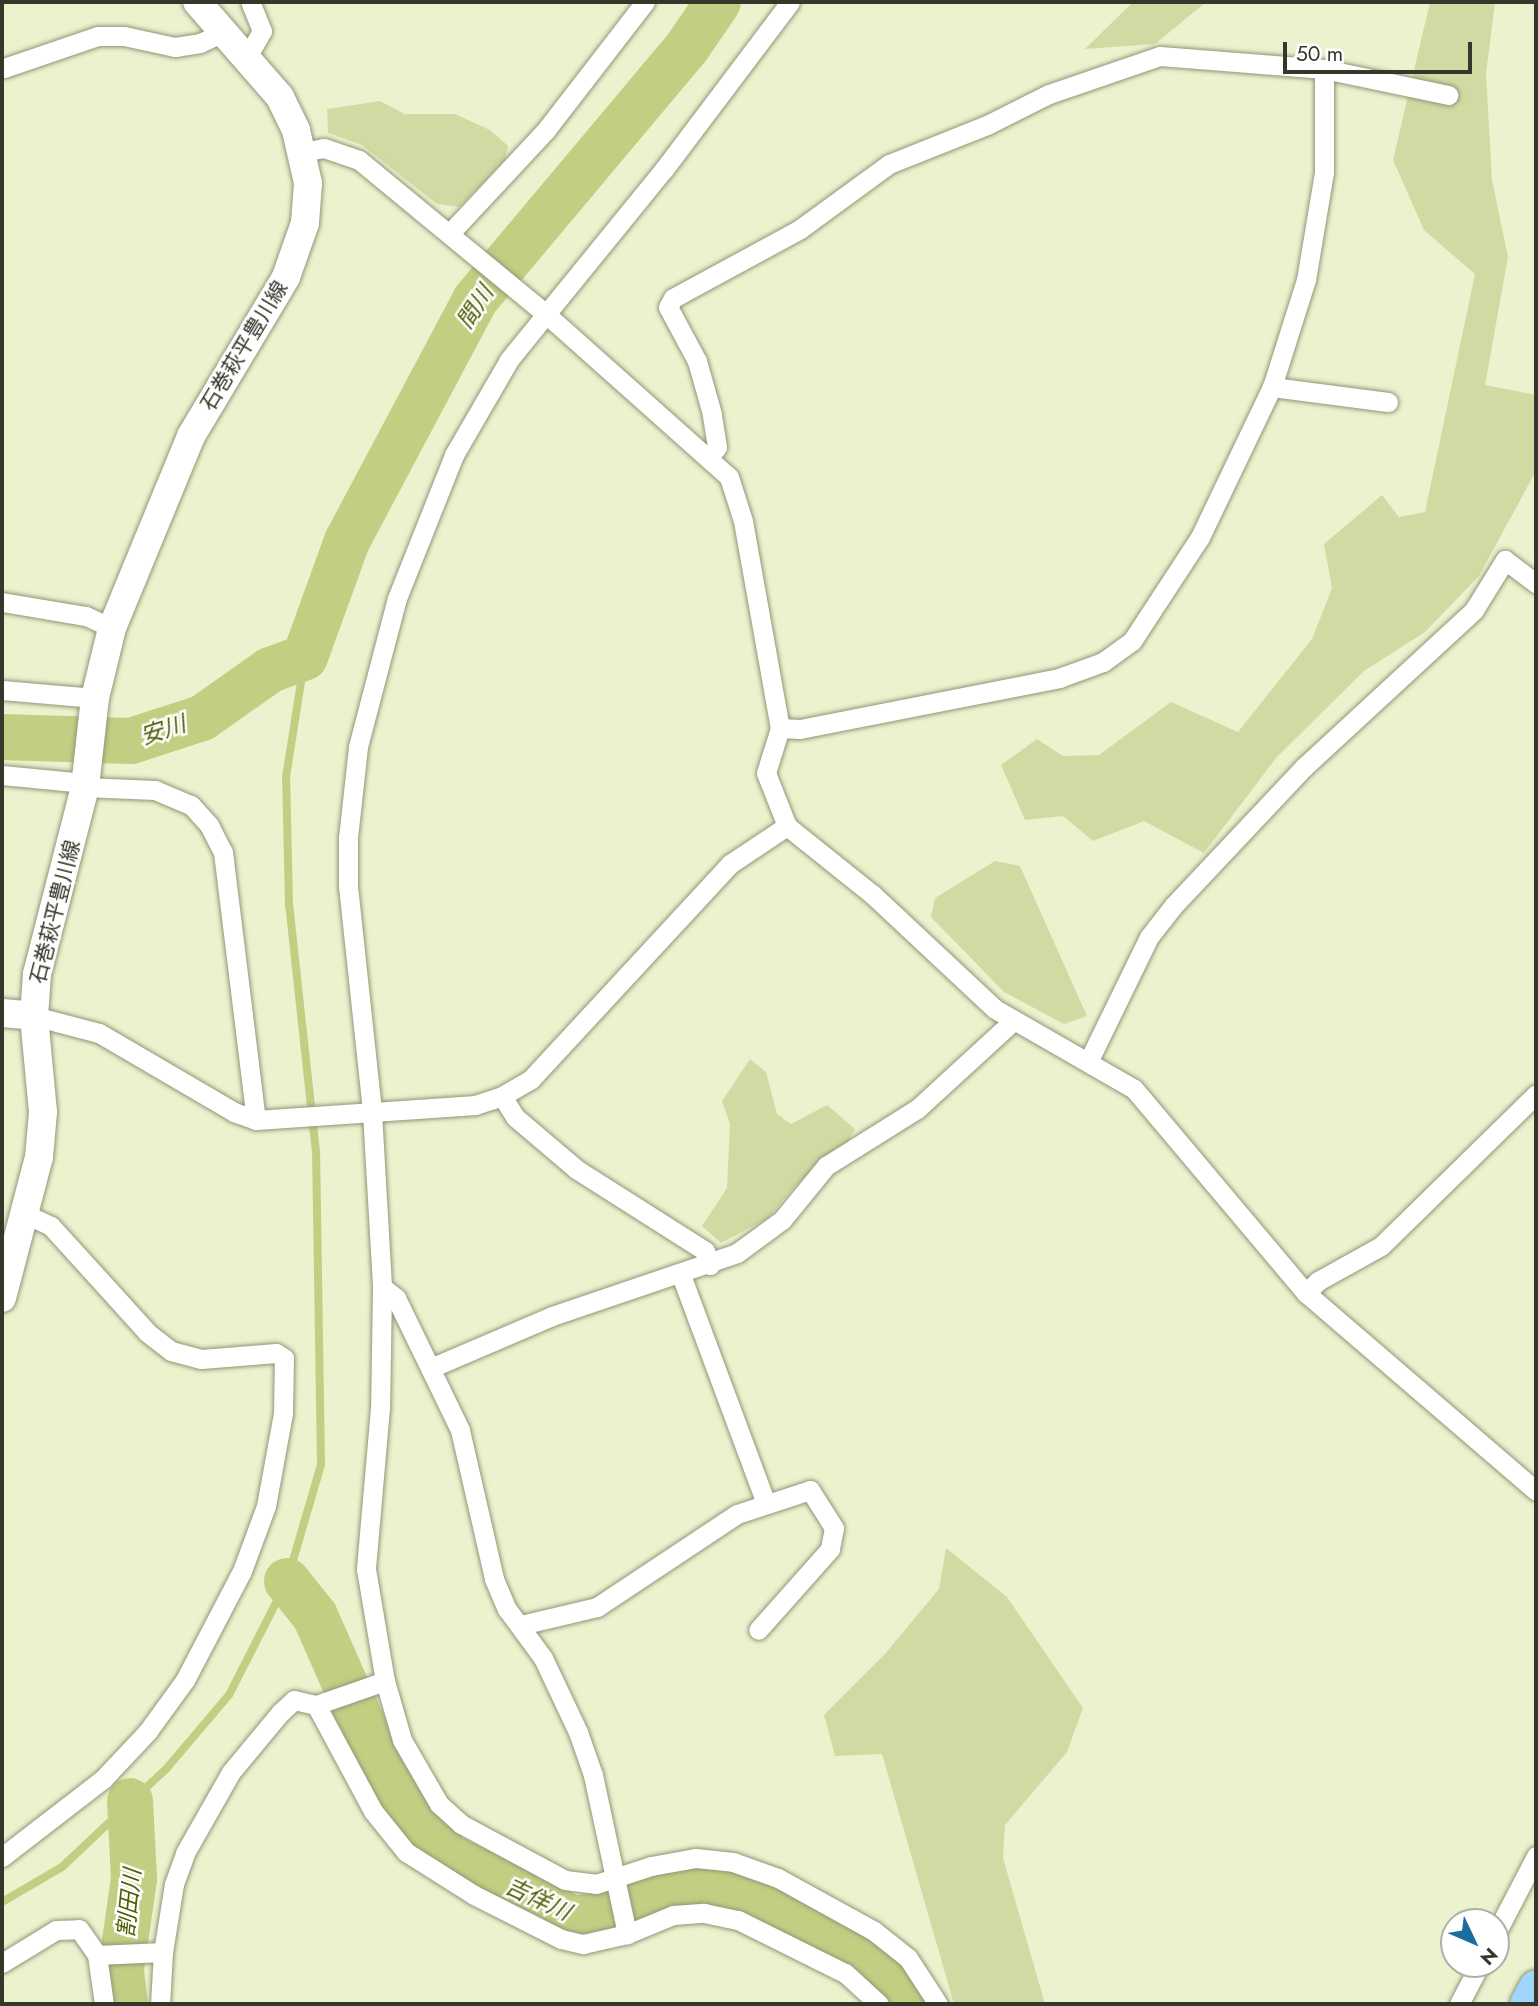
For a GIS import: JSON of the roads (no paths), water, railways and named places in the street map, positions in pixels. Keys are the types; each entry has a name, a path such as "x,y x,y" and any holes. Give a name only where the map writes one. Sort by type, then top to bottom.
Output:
{"highway":[{"path":"1527,2004 1536,1987"}],"main road":[{"name":"石巻萩平豊川線","path":"2,1298 39,1157 43,1112 34,1016 37,974 85,782 94,704 112,628 191,436 286,277 304,223 308,183 303,152 280,97 197,2"},
{"path":"2,1013 34,1016"}],"street":[{"path":"247,57 262,31 250,2"},
{"path":"454,237 546,130 645,2"},
{"path":"790,2 542,313 488,394 427,514 397,598 358,747 348,886 382,1287 380,1408 366,1569 375,1683 402,1740 439,1804 461,1824 565,1880 596,1884 617,1882 696,1858 733,1862 778,1878 874,1931 908,1958 938,2004"},
{"path":"4,68 98,36 124,36 175,47 200,43 223,32"},
{"path":"710,456 718,447 712,414 698,361 668,307 673,298 800,229 889,164 1101,73 1160,56 1324,69 1448,95"},
{"path":"780,728 800,729 1021,686 1103,662 1132,642 1200,537 1272,387 1306,280 1324,172 1324,69"},
{"path":"303,152 324,148 359,160 454,237 710,456 729,477 743,521 780,728 766,773 786,826 872,894 1013,1021 1089,1060 1153,1108 1306,1293 1536,1491"},
{"path":"1272,387 1388,402"},
{"path":"1089,1060 1149,937 1183,895 1304,766 1458,626 1505,560 1536,583"},
{"path":"2,602 86,616 112,628"},
{"path":"2,690 94,704"},
{"path":"2,775 155,790 191,805 223,852 265,1121"},
{"path":"34,1016 99,1033 234,1112 265,1121 475,1105 502,1096 531,1079 583,1027 730,864 786,826"},
{"path":"433,1367 552,1316 681,1275 737,1253 782,1220 826,1166 917,1109 1013,1021"},
{"path":"1306,1293 1318,1281 1381,1246 1536,1094"},
{"path":"502,1096 515,1117 576,1170 705,1251 710,1265"},
{"path":"2,1857 103,1779 148,1731 185,1680 246,1560 266,1506 283,1413 284,1358 275,1353 201,1359 171,1351 147,1332 51,1226 25,1214"},
{"path":"681,1275 765,1501"},
{"path":"382,1287 396,1298 433,1367 460,1430 494,1580 507,1609 543,1658 578,1732 593,1775 626,1929"},
{"path":"521,1625 597,1607 737,1514 765,1501 810,1490 834,1528 830,1549 758,1630"},
{"path":"160,2004 159,1953 174,1884 203,1818 232,1772 294,1700 323,1701 375,1683"},
{"path":"323,1701 373,1811 406,1852 450,1882 561,1939 583,1944 673,1915 704,1913 738,1920 845,1973 878,2004"},
{"path":"1509,1908 1536,1856"},
{"path":"2,1963 69,1926 88,1937 103,1954 104,2004"},
{"path":"103,1954 159,1953"},
{"path":"1459,2004 1473,1978"}],"waterway":[{"name":"間川","path":"2,737 131,741 202,718 270,670 305,657 347,541 475,300 688,46 718,2"},
{"path":"2,1902 62,1867 167,1768 229,1695 287,1581 321,1465 316,1152 289,905 286,777 305,657"},
{"name":"吉佯川","path":"287,1581 315,1616 368,1736 411,1815 448,1856 574,1919 606,1914 685,1889 721,1885 760,1899 839,1940 890,1972 911,2004"},
{"name":"割田川","path":"125,2004 121,1969 134,1879 130,1801"}],"water label":[{"name":"安川","path":"163,730"}]}
